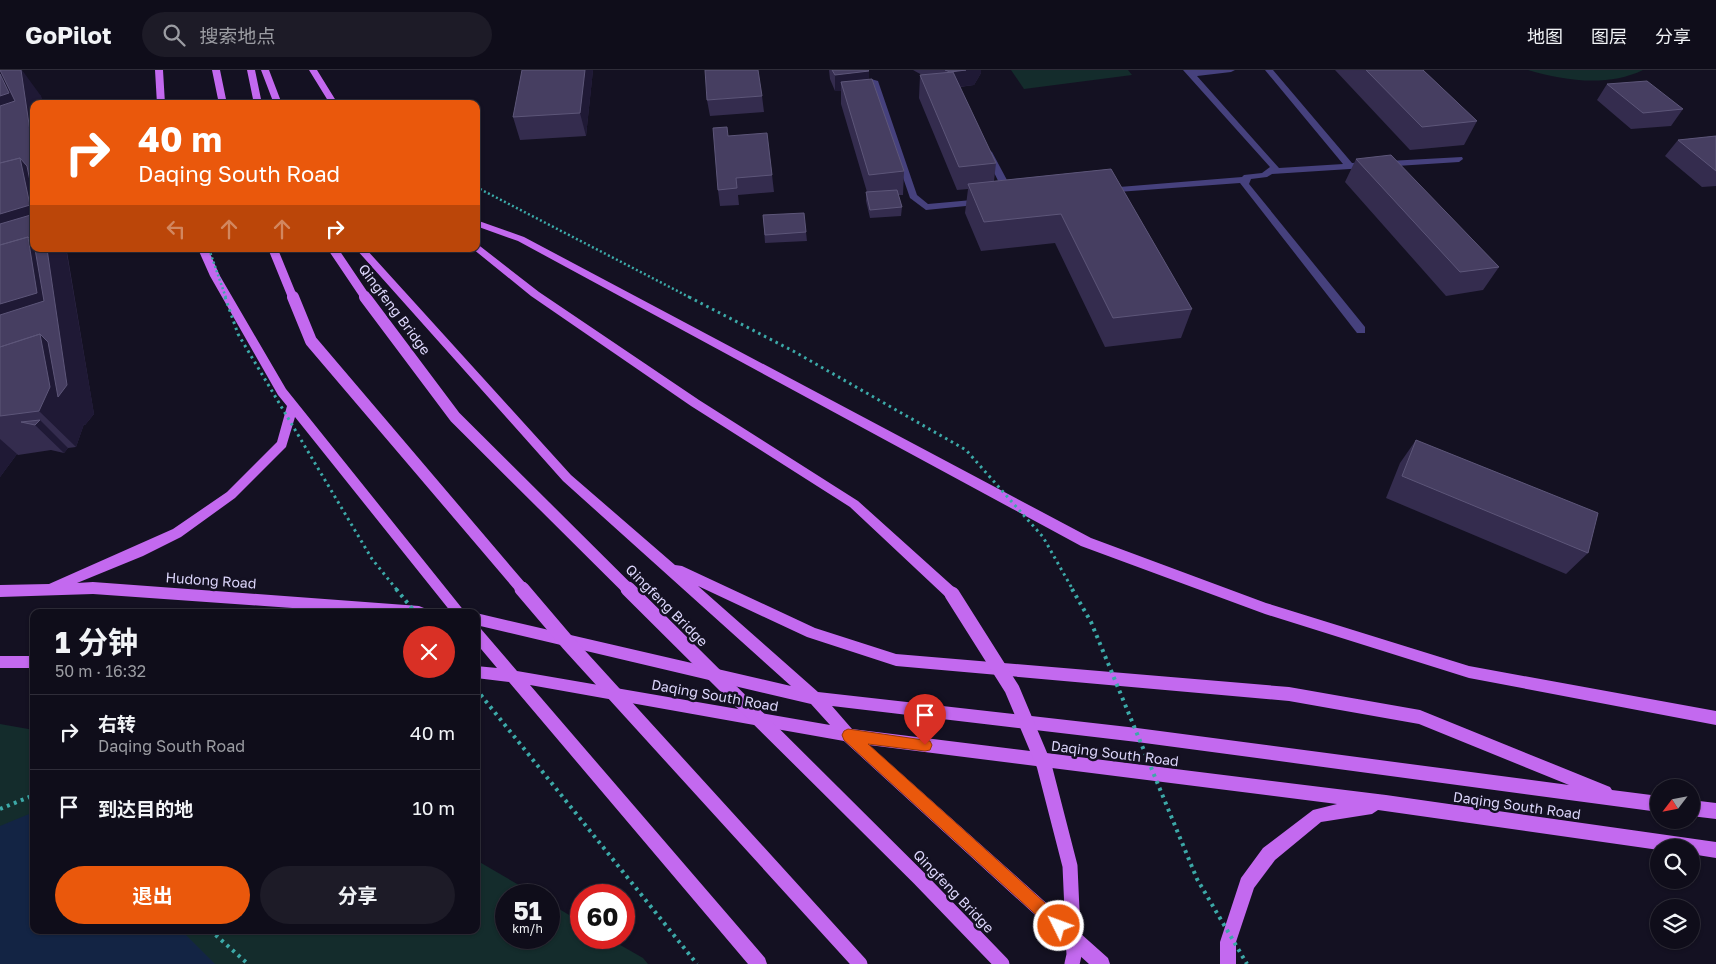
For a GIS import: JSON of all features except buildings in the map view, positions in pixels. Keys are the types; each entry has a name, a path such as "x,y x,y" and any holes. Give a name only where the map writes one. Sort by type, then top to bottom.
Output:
{"main road":[{"path":"159,70 161,100"},
{"path":"216,70 222,100"},
{"path":"251,70 257,100"},
{"path":"265,70 276,100"},
{"path":"313,70 332,100"},
{"path":"480,224 520,239 1086,542 1265,608 1469,672 1716,718"},
{"path":"480,249 551,305 694,403 854,504 952,594 1012,689 1044,765 1070,866 1074,955 1072,964"},
{"path":"204,252 282,392 457,609"},
{"path":"274,252 312,341 568,643 860,964"},
{"name":"Qingfeng Bridge","path":"336,252 346,271 455,417 912,871 1002,964"},
{"path":"364,252 567,478 814,698 848,735 1102,964"},
{"path":"46,590 138,552 177,533 231,495 282,444 293,405"},
{"path":"663,563 812,633 896,660 1289,694 1420,717 1622,799"},
{"name":"Hudong Road","path":"0,591 93,588 376,609"},
{"name":"Daqing South Road","path":"480,620 814,698 1147,736 1650,803"},
{"path":"480,638 758,964"},
{"path":"0,662 30,662"},
{"path":"480,672 512,676"},
{"name":"Daqing South Road","path":"512,676 848,735 1386,804 1716,850"},
{"path":"1228,964 1228,942 1246,884 1269,854 1318,815 1386,804"},
{"path":"1700,809 1716,812"}],"lane":[{"path":"1189,72 1231,70"},
{"path":"1270,70 1350,166"},
{"path":"1189,72 1275,168 1273,171"},
{"path":"874,81 913,196 926,207 1007,200 985,146"},
{"path":"1099,192 1244,180 1273,171 1459,159"},
{"path":"1244,180 1244,184 1361,330"}],"path":[{"path":"480,189 795,352 966,450 1043,537 1091,622 1197,879 1247,964"},
{"path":"210,252 238,334 372,558 414,609"},
{"path":"480,694 697,964"},
{"path":"0,809 30,797"},
{"path":"214,934 248,964"}],"green space":[{"path":"1011,70 1128,70 1132,75 1024,89"},
{"path":"1528,70 1643,70 1615,79 1586,80 1557,77"},
{"path":"0,724 30,729 30,934 480,934 480,862 517,884 495,884 495,949 560,949 560,910 570,915 570,949 627,949 643,958 648,964 0,964"}],"water":[{"path":"30,814 30,934 185,934 215,964 0,964 0,826"}],"route":[{"path":"925,745 848,735 1059,926"}]}
